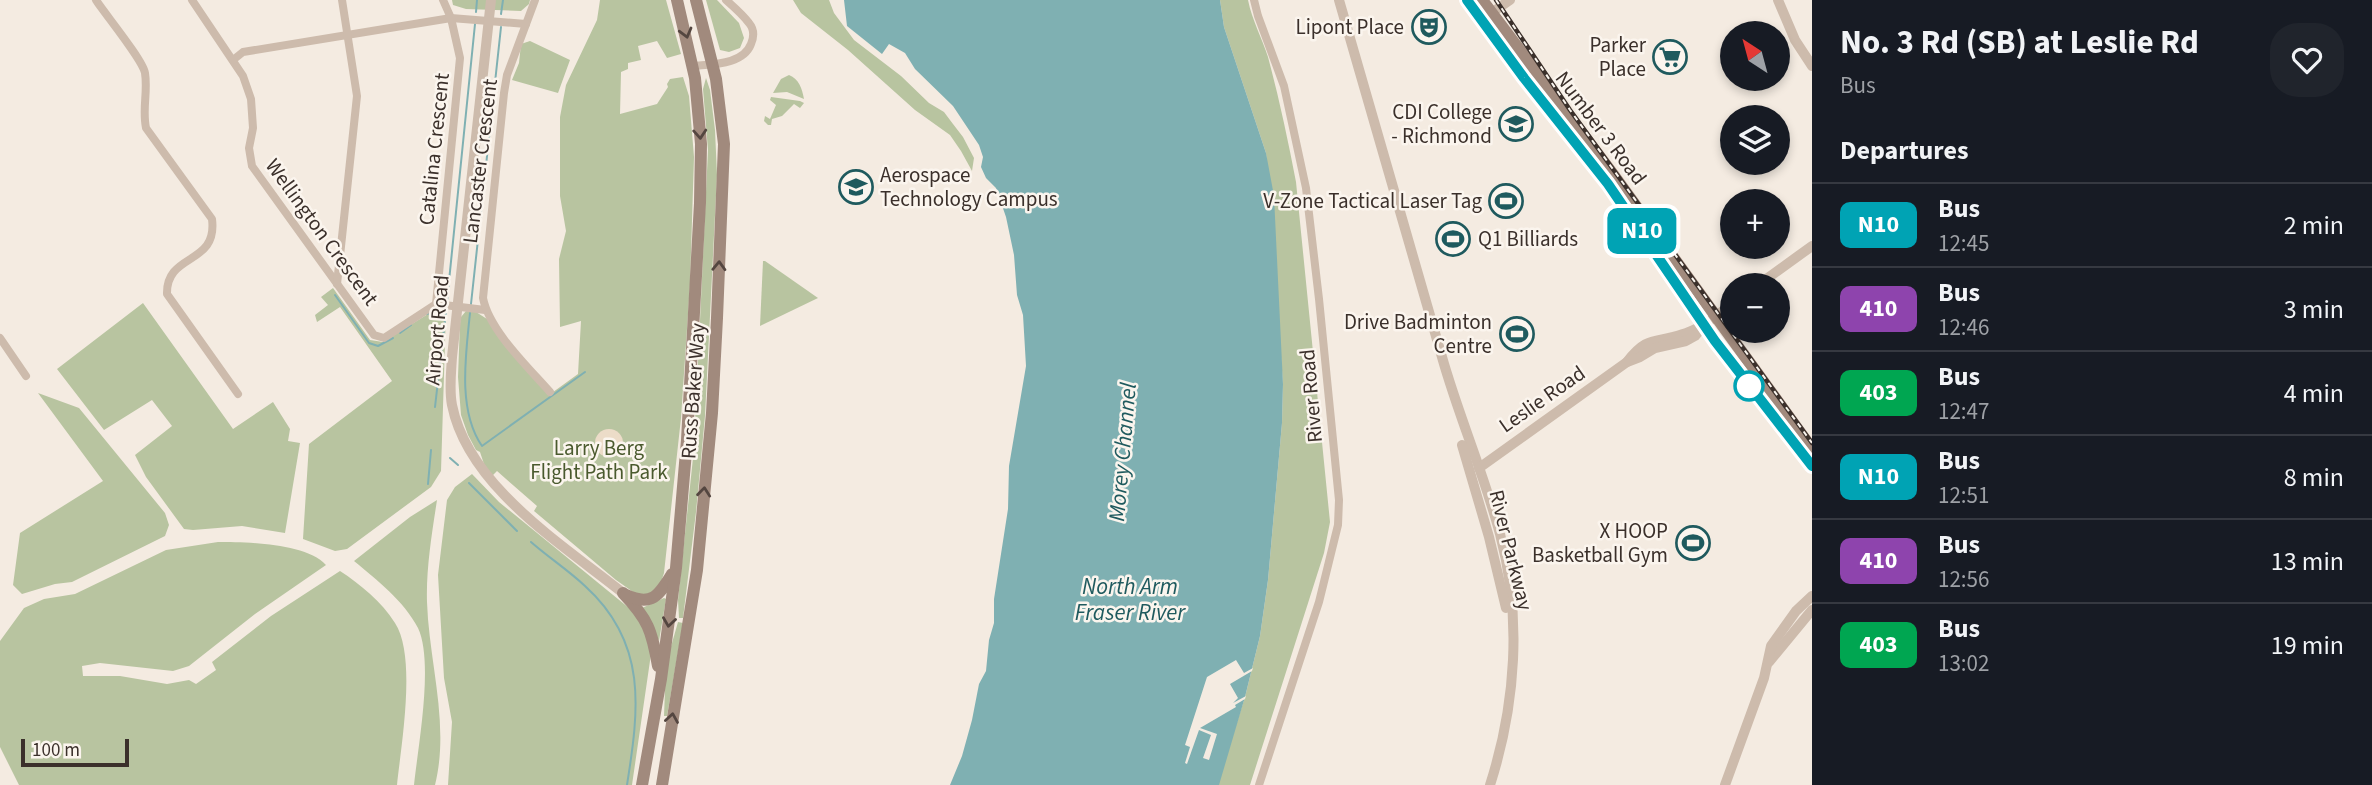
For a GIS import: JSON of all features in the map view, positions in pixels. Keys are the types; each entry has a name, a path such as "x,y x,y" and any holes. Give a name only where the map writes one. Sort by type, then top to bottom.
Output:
{"main road":[{"name":"Russ Baker Way","path":"642,785 661,679 676,568 687,440 700,203 701,145 693,66 677,0"},
{"name":"Russ Baker Way","path":"662,785 698,570 712,413 724,144 712,64 696,0"},
{"name":"Number 3 Road","path":"1467,0 1487,16 1716,316 1812,449"},
{"name":"Number 3 Road","path":"1482,0 1487,16 1631,215 1704,326 1812,466"},
{"path":"623,593 643,600 653,598 659,594 676,568"},
{"path":"623,593 635,605 653,636 661,679"}],"street":[{"path":"96,0 145,69 146,128 212,219 213,234 209,245 173,271 167,283 167,294 238,394"},
{"name":"Wellington Crescent","path":"192,0 243,76 251,99 253,128 249,148 252,166 373,335 384,338 436,304"},
{"path":"337,284 356,96 342,0"},
{"name":"Catalina Crescent","path":"436,304 460,58 451,18 443,0"},
{"name":"Airport Road","path":"491,0 450,396 466,448 481,470 503,494 623,593"},
{"name":"Lancaster Crescent","path":"485,310 483,298 500,117 507,75 535,0"},
{"path":"693,66 737,59 746,53 753,39 750,24 726,0"},
{"name":"River Road","path":"1254,0 1284,86 1306,188 1320,299 1339,500 1338,525 1319,602 1259,785"},
{"path":"1339,0 1451,391"},
{"path":"1487,16 1510,0"},
{"path":"1778,0 1795,40 1812,66"},
{"path":"233,60 243,52 451,18 526,24"},
{"path":"1775,273 1812,246"},
{"path":"436,304 485,310 550,392"},
{"name":"Leslie Road","path":"1479,468 1627,362 1655,348 1686,341 1698,334 1720,313"},
{"path":"0,338 26,376"},
{"name":"River Parkway","path":"1451,391 1500,534 1512,608 1512,636"},
{"name":"River Parkway","path":"1451,391 1452,410 1489,537 1512,636"},
{"path":"1479,468 1476,477 1498,552 1503,593"},
{"path":"1725,785 1769,662 1771,646 1780,631 1812,596"},
{"path":"1769,662 1812,610"},
{"path":"1490,785 1509,712 1512,636"}],"green space":[{"path":"452,0 530,0 521,11 466,9 453,5"},
{"name":"Larry Berg Flight Path Park","path":"600,0 666,0 681,54 667,58 657,41 638,46 641,60 628,63 628,69 621,72 620,114 657,104 670,79 683,77 689,96 694,157 690,284 681,418 664,573 661,582 649,595 636,594 616,580 534,511 537,506 497,471 492,476 468,435 461,415 458,377 460,323 466,311 476,312 487,319 549,395 578,374 581,321 560,327 559,259 566,231 560,196 560,117 566,85 597,20"},
{"path":"706,0 717,0 739,23 744,38 740,48 729,52 720,50"},
{"path":"793,0 829,0 834,13 854,40 901,76 929,103 944,112 963,137 974,158 972,171 950,135 915,110 848,50 801,13"},
{"path":"1220,0 1248,0 1268,57 1287,135 1296,182 1330,522 1324,553 1250,785 1217,785 1245,697 1260,636 1268,580 1283,384 1266,153 1224,27"},
{"path":"530,41 570,60 558,93 512,80 519,63 521,44"},
{"path":"789,75 800,84 804,99 787,92 773,93 781,79"},
{"path":"706,78 715,130 717,175 705,416 683,618 679,618 678,600 693,458 698,363 708,150 703,89"},
{"path":"771,97 804,103 800,108 794,104 782,116 772,119 771,125 768,125 764,121 765,116 770,119 776,105 770,100"},
{"path":"765,261 818,298 760,326"},
{"path":"333,288 370,340 383,342 436,309 446,311 441,471 431,487 347,549 335,551 303,539 309,444 392,381 340,307 317,322 315,315 328,305 321,297"},
{"path":"143,303 233,429 273,402 290,429 288,441 300,443 285,533 242,526 184,529 146,477 135,455 172,426 152,400 104,430 57,369"},
{"path":"38,393 79,408 165,513 169,525 165,536 72,582 22,594 13,585 20,533 103,481"},
{"path":"472,474 499,502 629,608 643,623 651,654 632,785 448,785 452,722 444,678 438,575 447,500 455,487"},
{"path":"437,500 428,563 427,602 440,716 439,762 435,785 414,785 424,705 423,643 418,628 405,609 354,561 410,517"},
{"path":"218,542 259,543 290,548 305,552 326,565 255,614 189,666 173,671 100,663 82,666 83,676 120,676 167,684 189,680 196,684 216,670 212,662 271,616 340,571 384,608 402,638 406,702 397,785 19,785 0,747 0,641 24,608 44,599 75,594 166,550"},
{"path":"666,599 659,641 642,608"},
{"path":"678,622 683,623 667,716 664,716 666,664"}],"shaded area":[{"path":"609,429 619,433 623,443 619,453 609,457 599,453 595,443 599,433"}],"water":[{"name":"North Arm Fraser River","path":"844,0 1220,0 1224,27 1266,153 1274,196 1283,384 1268,580 1260,636 1219,785 950,785 962,756 979,684 986,671 989,640 994,623 994,599 1008,509 1009,466 1026,366 1023,315 1017,295 1014,255 1006,217 996,188 986,178 981,167 983,157 979,145 953,106 915,69 905,53 889,44 882,54 847,26"}],"pier":[{"path":"1236,660 1244,673 1253,668 1230,684 1238,698 1233,703 1246,696 1245,699 1200,728 1217,734 1209,760 1203,758 1211,735 1199,730 1187,764 1185,763 1190,747 1185,745 1207,677"}],"waterway":[{"path":"476,12 477,0"},
{"path":"501,14 503,0"},
{"path":"447,301 475,24"},
{"path":"471,304 501,27"},
{"path":"335,295 369,343 378,346 393,338"},
{"path":"427,314 434,311 445,313"},
{"path":"435,407 446,311"},
{"path":"470,313 465,363 466,399 474,432 482,446 585,372"},
{"path":"400,333 411,325"},
{"path":"428,484 431,450"},
{"path":"450,458 458,465"},
{"path":"469,483 517,531"},
{"path":"531,542 585,586 620,630 629,654 636,704 627,785"}],"railway":[{"path":"1496,0 1570,110 1812,443"}],"bus line":[{"name":"N10","path":"1467,0 1631,215 1715,341 1812,466"}],"place":[{"name":"Lipont Place","path":"1429,27"},
{"name":"Parker Place","path":"1670,57"},
{"name":"CDI College - Richmond","path":"1516,124"},
{"name":"Aerospace Technology Campus","path":"856,187"},
{"name":"V-Zone Tactical Laser Tag","path":"1506,201"},
{"name":"Q1 Billiards","path":"1453,239"},
{"name":"Drive Badminton Centre","path":"1517,334"},
{"name":"X HOOP Basketball Gym","path":"1693,543"}],"water label":[{"name":"Morey Channel","path":"1122,452"}]}
